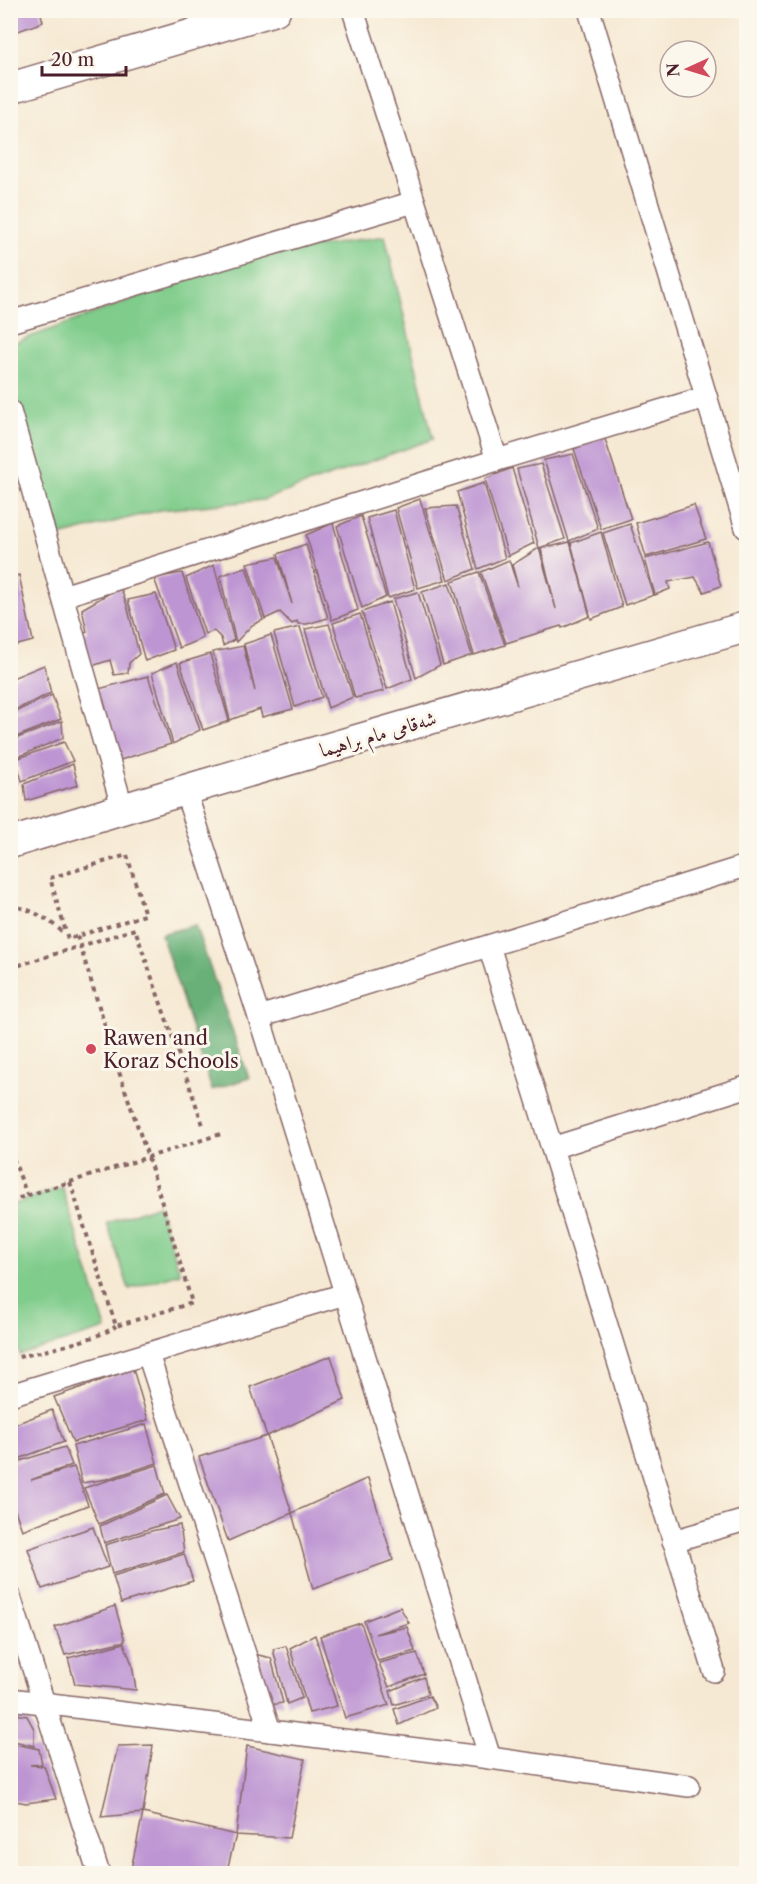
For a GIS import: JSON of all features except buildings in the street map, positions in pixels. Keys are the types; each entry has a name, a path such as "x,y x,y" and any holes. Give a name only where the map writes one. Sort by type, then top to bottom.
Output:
{"street":[{"path":"10,88 275,10"},
{"path":"353,10 497,460"},
{"path":"588,10 747,528"},
{"path":"10,322 414,202"},
{"path":"63,596 706,397"},
{"path":"10,411 123,810"},
{"name":"شەقامی مام براهیما","path":"10,843 747,627"},
{"path":"185,790 259,1017 490,1758"},
{"path":"259,1017 747,866"},
{"path":"489,946 714,1671"},
{"path":"552,1148 747,1087"},
{"path":"10,1395 345,1294"},
{"path":"148,1354 270,1731"},
{"path":"673,1541 747,1520"},
{"path":"10,1597 99,1874"},
{"path":"10,1699 490,1758 689,1786"}],"path":[{"path":"127,855 145,915 77,936 68,939 50,878 127,855"},
{"path":"10,906 22,907 38,914 66,934"},
{"path":"11,968 135,928 203,1125"},
{"path":"77,936 106,1029"},
{"path":"10,1359 110,1331 116,1326 192,1303 148,1157 117,1066"},
{"path":"10,1201 224,1133"},
{"path":"10,1150 27,1195"},
{"path":"70,1182 116,1326"}],"green space":[{"path":"385,236 433,439 263,500 160,510 55,537 11,385 11,344 244,258"},
{"path":"195,925 249,1078 212,1090 161,934"},
{"path":"62,1187 106,1329 20,1355 11,1326 11,1205"},
{"path":"158,1205 180,1273 129,1289 107,1223"}],"place":[{"name":"Rawen and Koraz Schools","path":"91,1049"}]}
